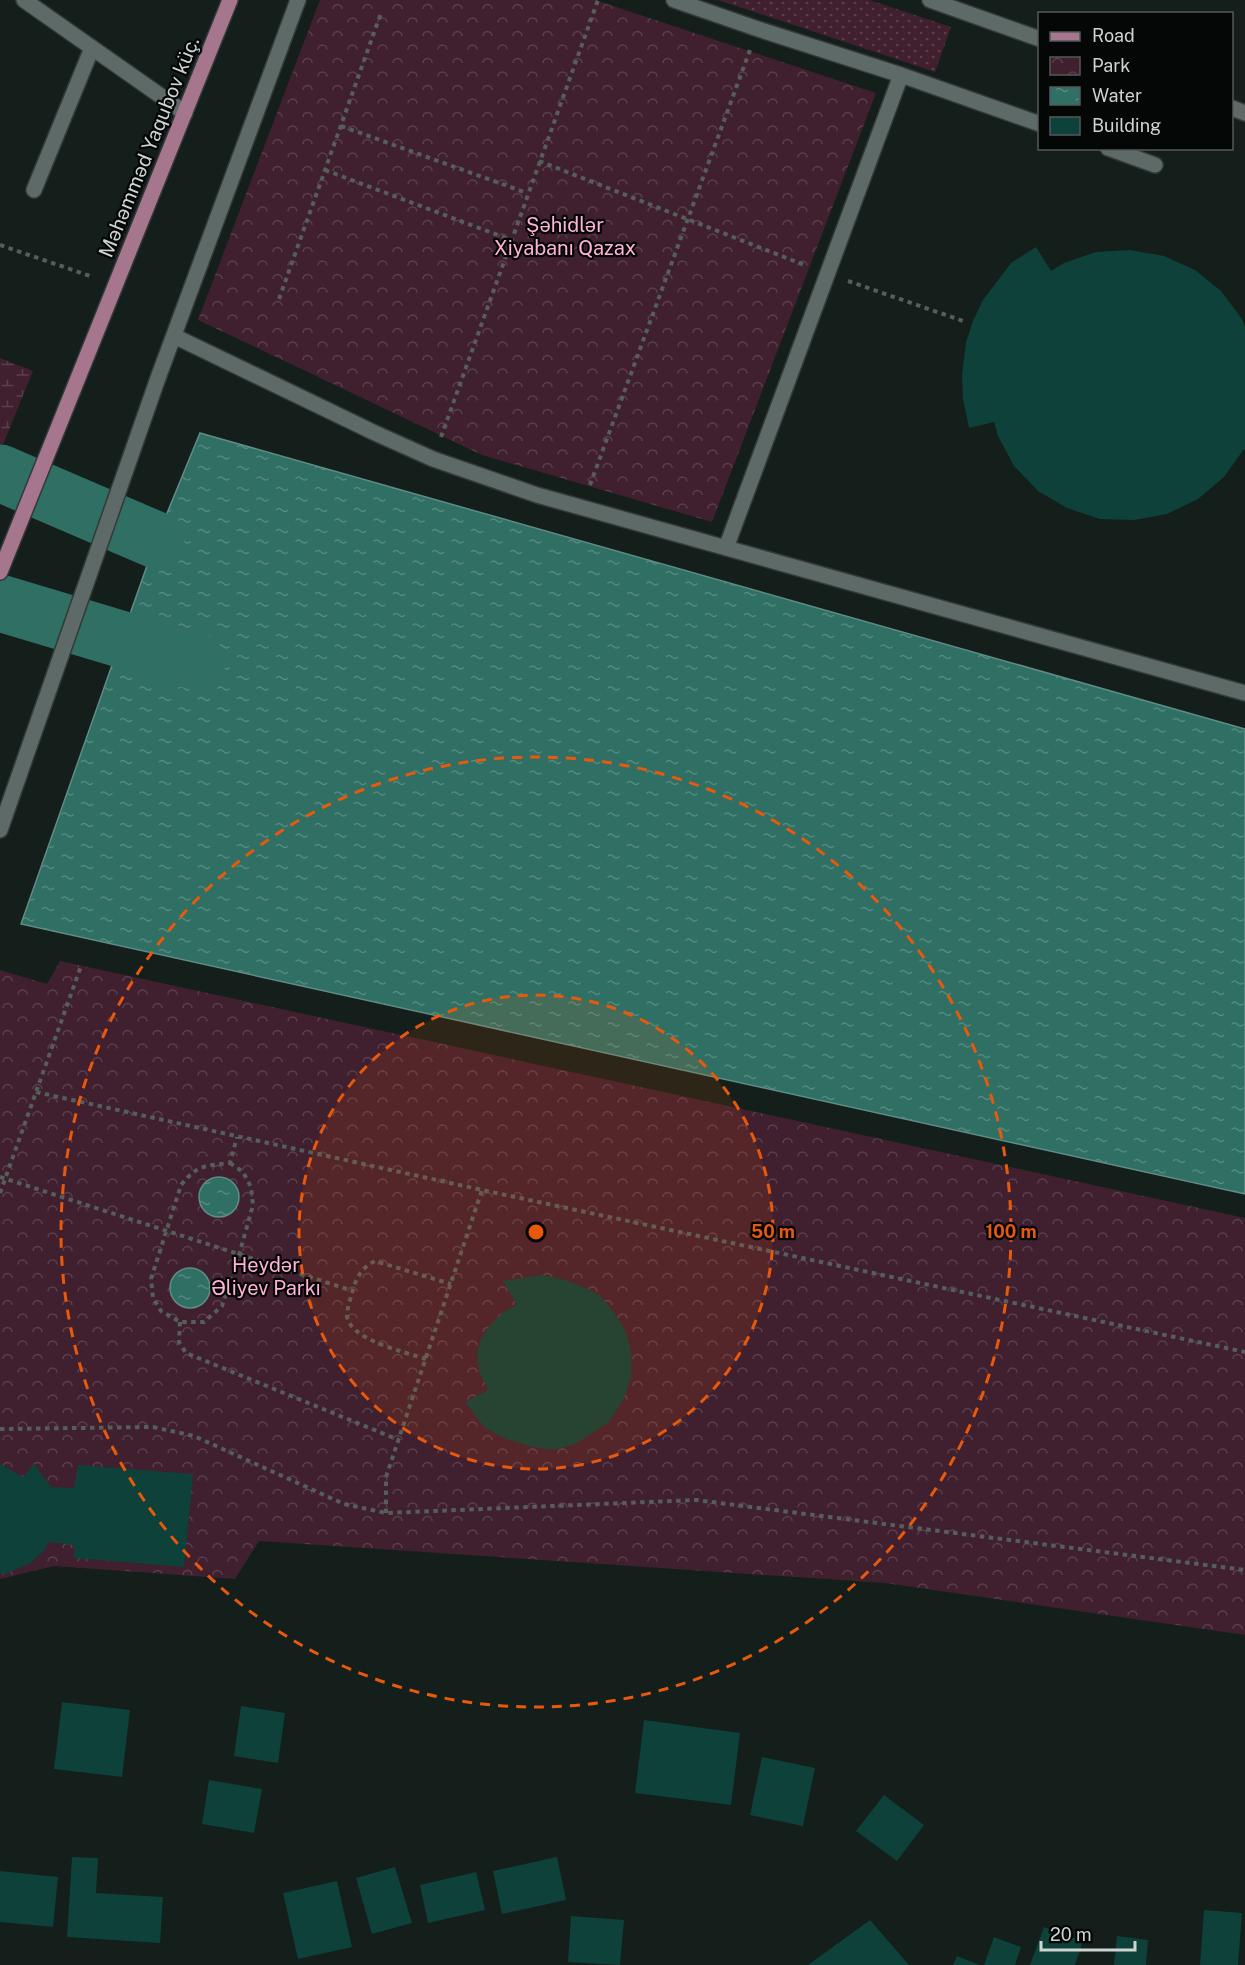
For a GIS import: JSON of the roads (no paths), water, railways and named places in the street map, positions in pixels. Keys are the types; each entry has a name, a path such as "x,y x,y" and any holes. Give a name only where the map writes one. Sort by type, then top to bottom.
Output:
{"main road":[{"name":"Məhəmməd Yaqubov küç.","path":"0,572 230,0"}],"street":[{"path":"24,0 184,113"},
{"path":"0,830 158,378 298,0"},
{"path":"674,0 1038,123"},
{"path":"930,0 1038,38"},
{"path":"34,190 92,48"},
{"path":"726,548 901,75"},
{"path":"1114,150 1155,165"},
{"path":"174,336 375,434 433,459 537,495 1245,693"}],"water":[{"path":"200,433 1245,729 1245,1194 21,924 156,540"},
{"path":"219,1177 233,1183 239,1197 233,1211 219,1217 205,1211 199,1197 205,1183"},
{"path":"190,1268 204,1274 210,1288 204,1302 190,1308 176,1302 170,1288 176,1274"}],"waterway":[{"path":"0,473 156,540"},
{"path":"0,603 197,662"}],"park label":[{"name":"Şəhidlər Xiyabanı Qazax","path":"565,236"},
{"name":"Heydər Əliyev Parkı","path":"266,1276"}]}
